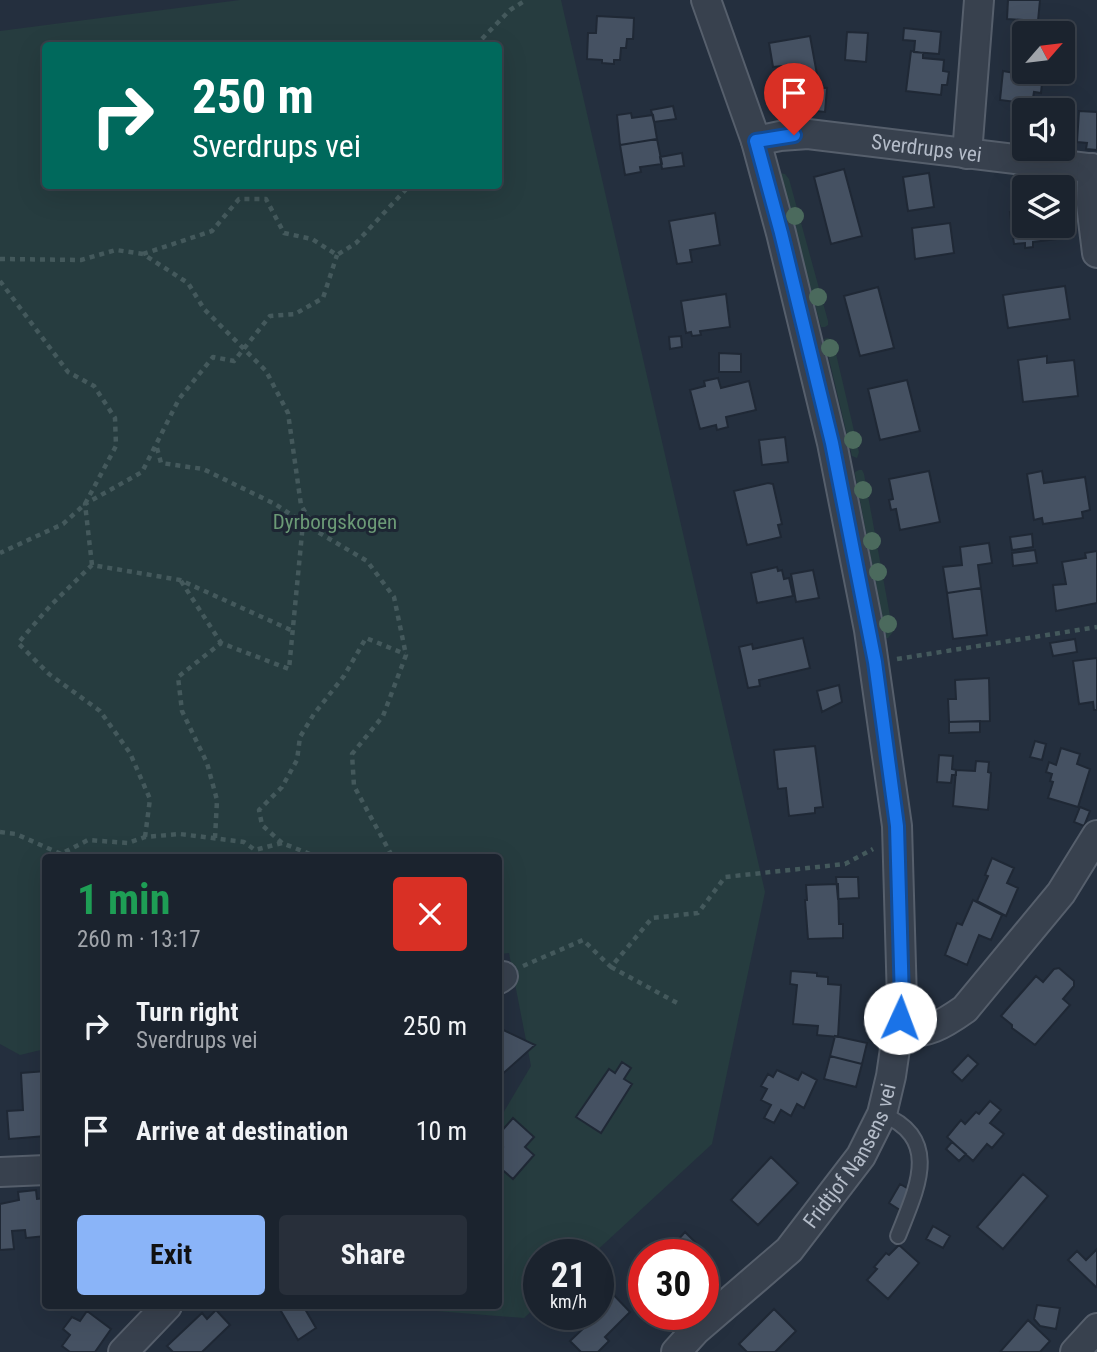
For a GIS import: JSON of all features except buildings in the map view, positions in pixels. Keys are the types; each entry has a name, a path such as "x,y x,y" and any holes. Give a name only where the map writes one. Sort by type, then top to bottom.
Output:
{"street":[{"name":"Fridtjof Nansens vei","path":"676,1352 695,1331 789,1250 861,1156 882,1114 902,1001 897,836 875,662 834,455 784,246 756,141 706,0"},
{"path":"967,154 979,0"},
{"name":"Sverdrups vei","path":"756,141 808,134 1095,169"},
{"path":"1095,169 1091,204 1097,253"},
{"path":"898,1034 921,1034 946,1023 965,1009 1061,893 1097,835"},
{"path":"0,1172 42,1170"},
{"path":"123,1352 164,1309"},
{"path":"1075,1352 1097,1328"}],"lane":[{"path":"882,1114 900,1122 912,1135 920,1158 918,1186 898,1236"}],"path":[{"path":"479,42 510,10 526,0"},
{"path":"0,553 63,524 85,504 142,472 178,399 213,357 234,361 270,316 295,314 323,298 337,255 356,243 406,189"},
{"path":"144,254 212,230 239,199 266,199 284,233 312,239 337,255"},
{"path":"0,259 81,260 116,250 144,254 188,283 204,309 266,371 288,414 302,505 316,531"},
{"path":"0,281 68,372 94,386 115,418 116,446 85,504 92,565"},
{"path":"156,447 161,463 203,469 275,504 368,561 394,597 406,654 383,716 352,754 354,786 391,854"},
{"path":"180,580 221,643 289,669 303,523"},
{"path":"92,565 180,580 292,631"},
{"path":"92,565 18,643 49,674 100,711 130,753 150,799 145,837"},
{"path":"898,659 1097,627"},
{"path":"310,854 282,843 262,825 258,810 282,787 297,760 300,737 314,714 344,676 366,638 406,654"},
{"path":"215,838 217,800 207,763 182,711 178,677 221,643"},
{"path":"0,832 16,834 61,854 89,840 128,843 145,837 180,834 244,842 255,850 282,843"},
{"path":"611,967 652,918 698,913 724,877 845,864 897,836"},
{"path":"502,977 583,940 611,967 679,1004"}],"green space":[{"name":"Dyrborgskogen","path":"240,0 561,0 765,892 712,1144 609,1239 523,1239 523,1318 412,1309 502,1309 502,1115 531,1066 509,953 502,954 502,854 42,854 42,1050 20,1055 0,1044 0,31"},
{"path":"779,173 785,174 789,179 828,321 825,327 821,327"},
{"path":"824,339 833,341 859,452 857,458 852,456"},
{"path":"859,470 864,474 893,632 888,638 855,474"}],"route":[{"path":"794,135 756,141 832,443 875,662 897,826 902,1001 900,1018"}]}
